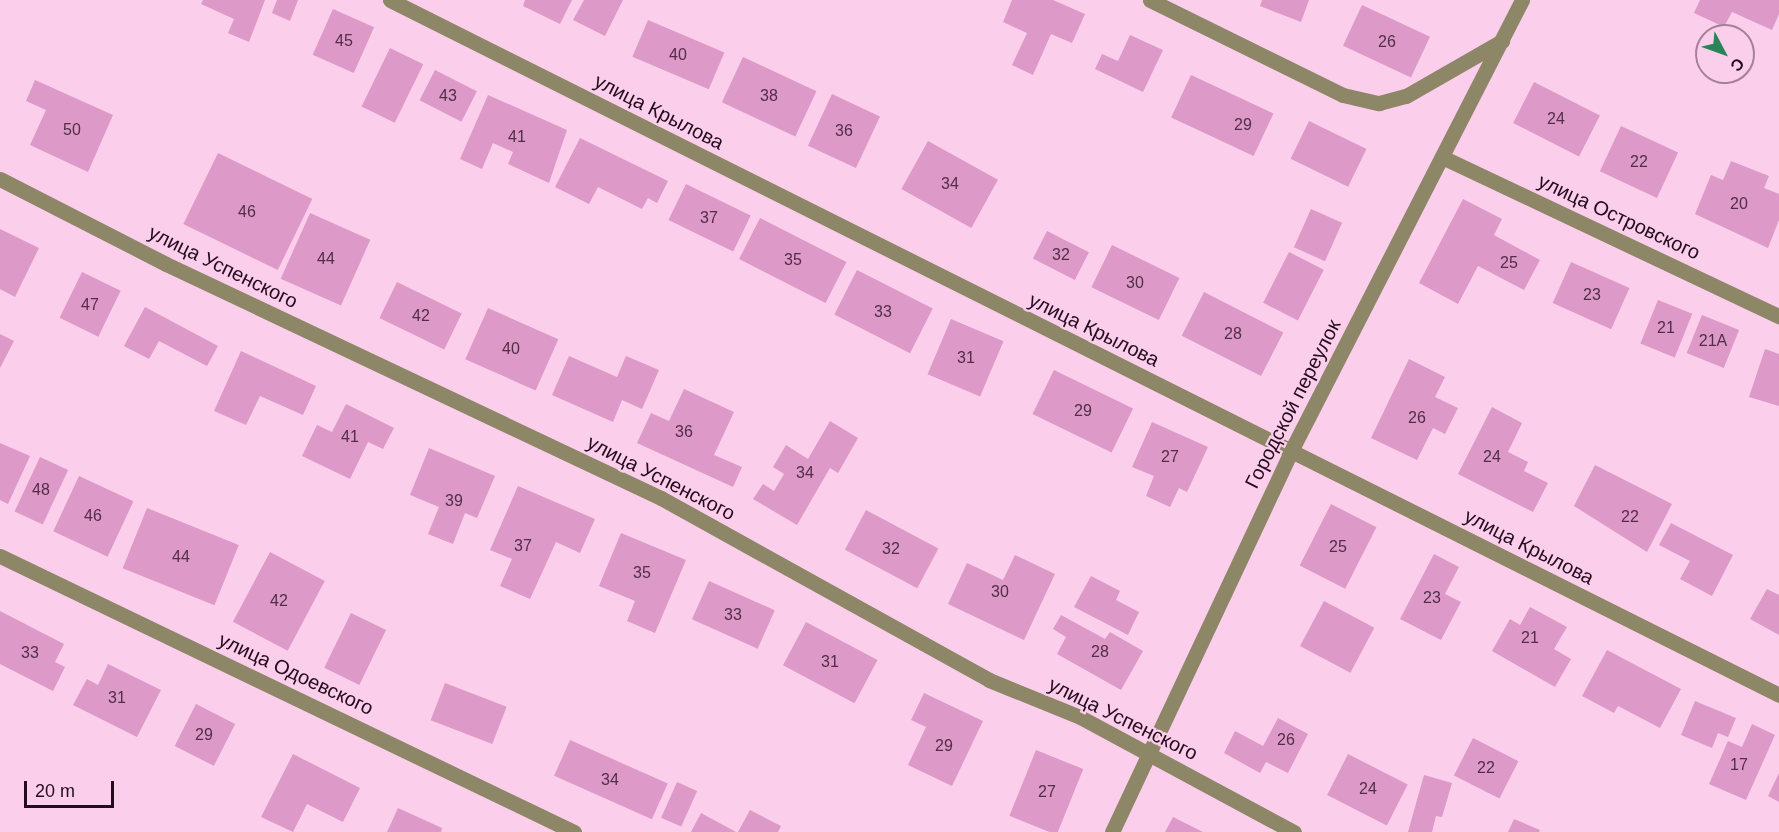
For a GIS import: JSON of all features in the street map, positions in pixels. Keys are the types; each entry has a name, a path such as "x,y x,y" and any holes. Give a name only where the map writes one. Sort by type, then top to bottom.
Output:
{"street":[{"name":"улица Крылова","path":"390,0 1779,695"},
{"path":"1150,0 1343,96 1379,103 1406,96 1502,41"},
{"name":"Городской переулок","path":"1112,832 1291,451 1522,0"},
{"name":"улица Островского","path":"1442,157 1779,316"},
{"name":"улица Успенского","path":"0,178 166,264 661,498 989,680 1150,752 1294,832"},
{"name":"улица Одоевского","path":"0,556 574,832"}],"building":[{"path":"203,0 265,0 249,42 228,33 234,19 201,4"},
{"path":"277,0 298,0 290,21 272,13"},
{"path":"525,0 572,0 560,24 523,6"},
{"path":"584,0 623,0 605,36 573,20"},
{"path":"1012,0 1053,0 1085,14 1072,43 1051,34 1033,75 1012,65 1027,33 1003,22"},
{"path":"1262,0 1309,0 1301,22 1260,6"},
{"path":"1700,0 1779,0 1779,14 1772,30 1732,12 1726,24 1718,24 1694,13"},
{"path":"1362,5 1430,37 1411,77 1343,46"},
{"path":"333,9 374,27 354,73 313,55"},
{"path":"648,20 724,52 709,89 632,57"},
{"path":"1130,35 1163,50 1143,92 1095,69 1102,54 1118,61"},
{"path":"390,48 423,64 395,123 362,106"},
{"path":"743,57 816,91 795,137 722,102"},
{"path":"435,70 477,91 461,122 420,100"},
{"path":"1191,75 1273,113 1254,156 1171,118"},
{"path":"35,80 113,115 88,172 30,145 46,110 26,101"},
{"path":"1534,82 1600,116 1579,157 1513,123"},
{"path":"832,94 880,116 856,168 808,146"},
{"path":"488,95 567,130 549,183 508,164 513,152 493,143 482,169 460,159"},
{"path":"1309,121 1367,149 1348,187 1291,159"},
{"path":"1621,126 1678,153 1657,198 1600,171"},
{"path":"580,138 668,181 657,203 648,198 642,209 598,187 589,204 555,187"},
{"path":"928,141 998,180 971,228 901,189"},
{"path":"218,153 312,199 278,270 183,224"},
{"path":"1731,161 1769,176 1764,188 1779,194 1779,220 1768,248 1695,214 1711,175 1723,180"},
{"path":"686,184 751,216 733,252 668,220"},
{"path":"1463,199 1502,219 1494,235 1540,260 1524,290 1478,266 1458,304 1419,283"},
{"path":"1311,209 1342,223 1325,261 1294,247"},
{"path":"310,213 370,240 341,306 281,279"},
{"path":"760,218 846,262 826,303 739,259"},
{"path":"0,229 39,248 15,297 0,289"},
{"path":"1047,231 1089,252 1075,280 1033,259"},
{"path":"1112,245 1179,278 1159,320 1091,287"},
{"path":"1289,252 1324,270 1298,320 1263,303"},
{"path":"1571,262 1629,288 1611,329 1553,303"},
{"path":"857,270 933,309 910,353 834,315"},
{"path":"82,272 121,291 98,337 60,318"},
{"path":"397,282 462,314 444,350 379,318"},
{"path":"1204,292 1283,332 1261,376 1182,336"},
{"path":"1658,300 1692,314 1675,357 1640,344"},
{"path":"145,307 218,346 207,366 159,341 149,359 124,346"},
{"path":"488,308 558,339 536,390 465,359"},
{"path":"1702,315 1739,330 1724,368 1687,353"},
{"path":"951,319 1003,341 980,397 928,374"},
{"path":"0,334 14,341 0,368"},
{"path":"1765,349 1779,354 1779,406 1749,397"},
{"path":"241,351 316,386 303,415 260,396 246,425 214,411"},
{"path":"569,356 617,377 626,356 659,370 642,409 622,400 613,422 552,395"},
{"path":"1409,359 1445,377 1435,397 1458,408 1445,434 1433,428 1417,460 1371,438"},
{"path":"1054,370 1133,409 1112,453 1033,414"},
{"path":"684,389 734,412 714,455 742,467 733,487 637,443 651,413 669,421"},
{"path":"346,404 394,428 383,449 368,442 350,479 302,456 317,425 332,432"},
{"path":"1492,407 1522,423 1508,452 1528,462 1524,471 1548,483 1533,512 1458,474"},
{"path":"830,421 858,438 838,473 830,468 797,525 753,499 763,484 774,491 784,474 773,467 786,445 808,459"},
{"path":"1152,422 1208,447 1187,492 1179,488 1170,507 1146,496 1154,476 1132,467"},
{"path":"0,443 30,456 8,504 0,500"},
{"path":"429,448 495,476 477,518 465,513 453,544 428,534 439,507 410,495"},
{"path":"40,457 68,470 43,524 15,511"},
{"path":"1595,465 1672,504 1647,552 1574,506"},
{"path":"79,476 133,501 108,557 53,531"},
{"path":"518,486 595,519 580,553 556,542 530,599 500,586 512,559 490,550"},
{"path":"1331,504 1376,527 1345,589 1300,565"},
{"path":"147,508 239,545 214,605 123,568"},
{"path":"866,510 938,548 917,588 845,550"},
{"path":"1671,523 1733,555 1712,596 1680,579 1690,561 1659,545"},
{"path":"621,533 686,560 655,633 627,621 635,601 599,586"},
{"path":"270,552 325,581 288,651 233,622"},
{"path":"1434,554 1459,567 1445,594 1461,602 1441,640 1400,619"},
{"path":"1015,555 1055,574 1024,640 948,604 967,563 1003,580"},
{"path":"1091,576 1120,591 1116,600 1139,612 1128,635 1074,607"},
{"path":"709,581 775,610 758,649 692,619"},
{"path":"1767,589 1779,595 1779,635 1750,619"},
{"path":"1324,601 1374,628 1350,673 1300,646"},
{"path":"1530,607 1567,627 1554,649 1571,659 1555,687 1492,651 1510,619 1520,625"},
{"path":"0,611 64,644 55,662 65,667 53,691 0,664"},
{"path":"351,613 386,630 359,685 324,668"},
{"path":"1061,615 1105,639 1110,632 1143,651 1121,690 1057,654 1066,637 1053,629"},
{"path":"806,622 878,660 855,703 783,665"},
{"path":"1607,650 1681,689 1660,728 1618,706 1614,713 1582,696"},
{"path":"108,664 161,690 137,737 73,705 87,679 98,685"},
{"path":"445,683 507,707 492,744 431,720"},
{"path":"924,693 983,721 952,786 908,765 926,727 911,720"},
{"path":"1695,701 1736,718 1728,737 1718,733 1712,748 1681,735"},
{"path":"196,704 235,724 214,766 175,746"},
{"path":"1278,718 1308,734 1288,773 1266,762 1260,773 1224,753 1235,731 1263,746"},
{"path":"1752,724 1775,735 1746,800 1709,784 1728,741 1742,747"},
{"path":"1473,738 1518,761 1499,799 1454,775"},
{"path":"570,740 668,784 652,819 554,776"},
{"path":"1036,750 1083,769 1058,832 1049,832 1009,816"},
{"path":"293,754 360,788 343,822 307,804 293,832 261,817"},
{"path":"1348,754 1408,784 1387,825 1327,795"},
{"path":"1779,773 1779,802 1768,796"},
{"path":"1424,775 1452,783 1442,817 1436,816 1432,832 1408,832"},
{"path":"677,782 697,791 681,827 661,818"},
{"path":"398,808 442,828 441,832 387,832"},
{"path":"750,810 781,826 778,832 738,832"},
{"path":"701,813 736,832 691,832"},
{"path":"1173,817 1203,832 1165,832"},
{"path":"1514,819 1540,830 1539,832 1508,832"}]}
